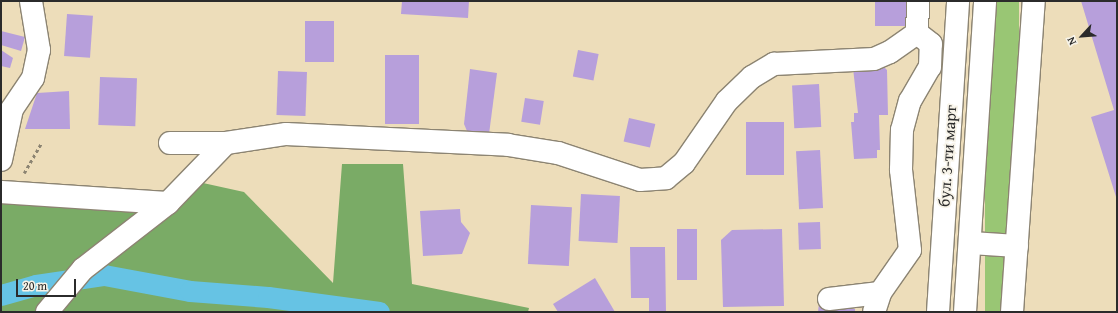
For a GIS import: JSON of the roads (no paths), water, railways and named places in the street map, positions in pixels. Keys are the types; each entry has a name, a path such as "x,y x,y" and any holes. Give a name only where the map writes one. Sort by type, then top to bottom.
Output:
{"street":[{"path":"1,160 12,109 33,78 39,50 32,1"},
{"path":"917,33 918,1"},
{"name":"бул. 3-ти март","path":"938,312 958,1"},
{"name":"бул. 3-ти март","path":"965,312 971,243 985,1"},
{"path":"1012,312 1034,1"},
{"path":"170,143 226,143 286,134 508,145 558,153 640,180 666,178 684,163 727,101 752,77 774,64 874,59 890,52 917,33"},
{"path":"829,299 877,303 910,250 901,170 902,130 910,101 930,67 931,44 917,33"},
{"path":"47,312 83,269 168,203 226,143"},
{"path":"7,193 168,203"},
{"path":"971,243 1017,246"},
{"path":"910,250 941,254"}],"waterway":[{"path":"1,295 36,285 104,275 190,291 268,297 379,312"}]}
